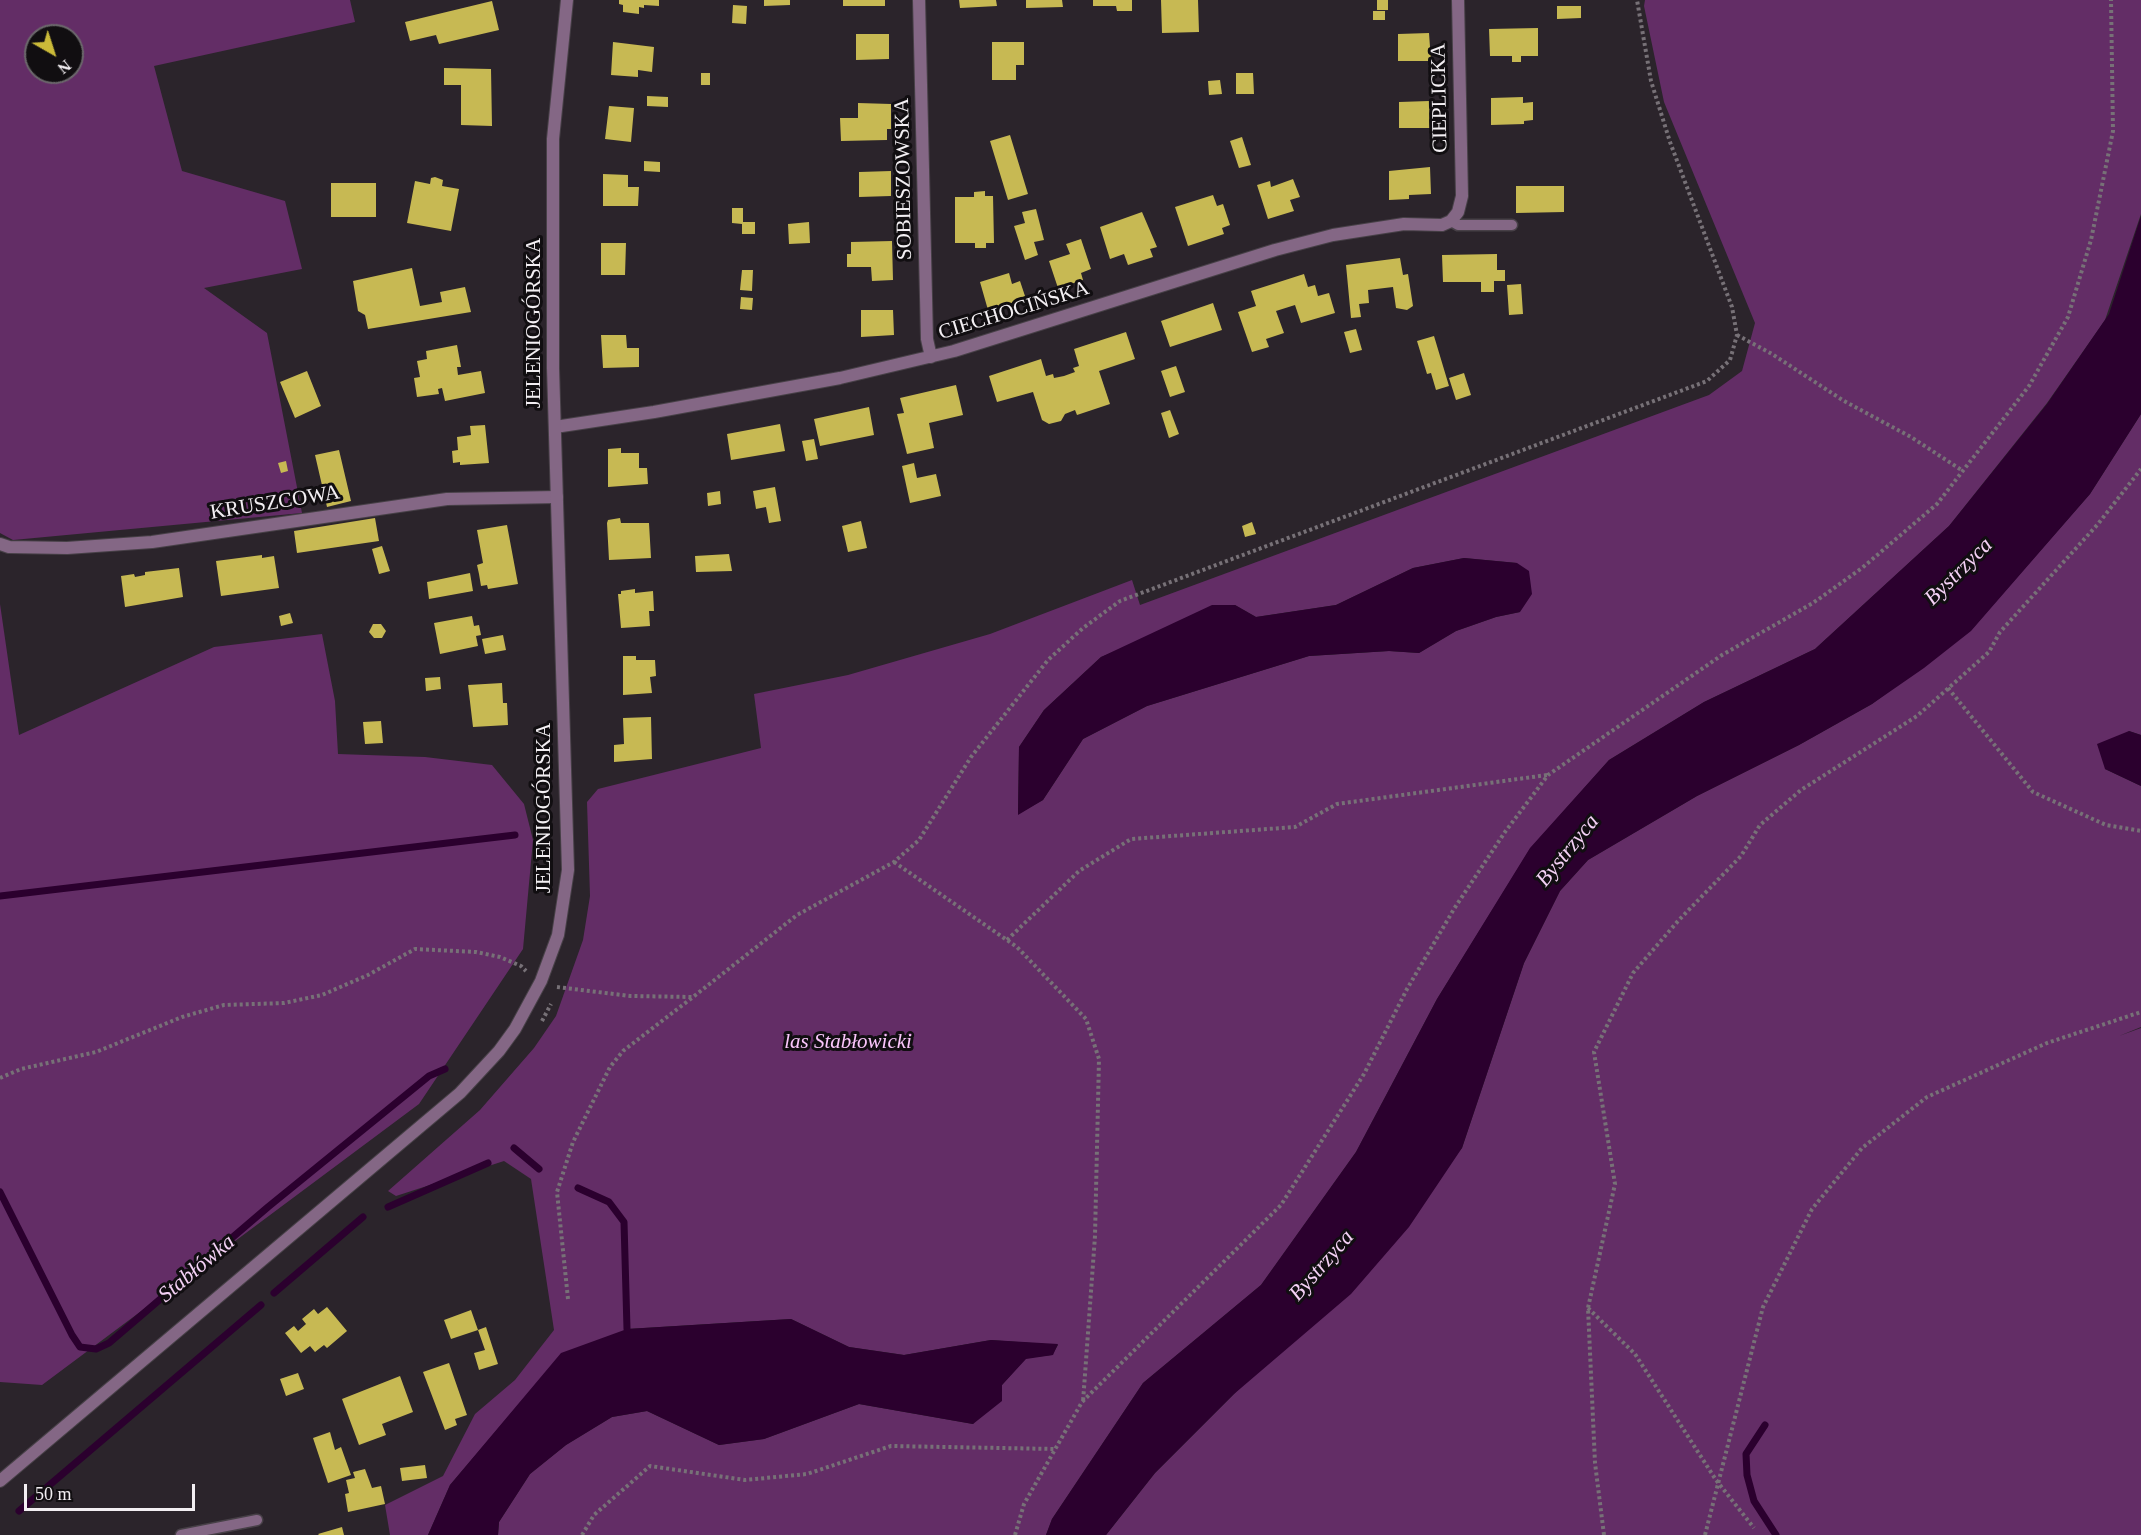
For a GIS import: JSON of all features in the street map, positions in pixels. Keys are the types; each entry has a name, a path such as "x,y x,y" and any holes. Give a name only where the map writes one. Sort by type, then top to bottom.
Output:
{"street":[{"name":"JELENIOGÓRSKA","path":"0,1481 460,1093 499,1051 515,1029 540,981 558,935 568,870 555,427 553,139 567,0"},
{"name":"SOBIESZOWSKA","path":"919,0 927,339 931,357"},
{"name":"CIEPLICKA","path":"1451,221 1458,212 1462,196 1458,0"},
{"name":"CIECHOCIŃSKA","path":"555,427 743,397 931,357 1287,247 1333,235 1404,224 1442,225 1451,221"},
{"name":"KRUSZCOWA","path":"0,544 9,547 67,548 152,542 436,500 557,497"}],"lane":[{"path":"1451,221 1458,225 1512,225"},
{"path":"181,1535 257,1520"}],"path":[{"path":"568,1299 557,1192 573,1142 610,1067 623,1051 797,915 894,862 919,840 971,757 1048,660 1083,628 1120,601 1707,381 1730,360 1737,335 1732,307 1670,142 1652,81 1637,0"},
{"path":"1014,1535 1024,1504 1083,1402 1281,1205 1364,1074 1407,989 1454,909 1504,832 1548,775 1722,655 1813,603 1862,568 1937,504 2029,386 2068,317 2091,240 2113,131 2111,0"},
{"path":"1737,335 1772,354 1844,401 1911,437 1963,471"},
{"path":"1604,1535 1595,1463 1588,1308 1615,1184 1594,1052 1633,973 1678,921 1741,856 1760,825 1801,790 1892,733 1989,652 2000,632 2098,524 2141,469"},
{"path":"1948,688 2032,792 2106,825 2141,831"},
{"path":"1007,940 1079,871 1131,838 1295,827 1337,804 1548,775"},
{"path":"894,862 1017,947 1086,1019 1099,1059 1095,1236 1083,1402"},
{"path":"0,1078 21,1069 96,1052 182,1017 224,1005 284,1003 322,995 368,975 415,949 476,952 500,957 521,966 527,972"},
{"path":"522,980 530,963"},
{"path":"554,986 630,996 693,997"},
{"path":"1705,1535 1716,1480 1763,1307 1812,1209 1862,1148 1927,1097 2047,1043 2141,1012"},
{"path":"1588,1308 1635,1354 1716,1480 1754,1528"},
{"path":"582,1535 594,1515 650,1466 745,1480 807,1474 891,1446 1056,1449"}],"green space":[{"path":"0,0 350,0 355,22 154,66 182,171 285,201 302,269 204,288 267,333 302,513 13,540 0,533"},
{"name":"las Stabłowicki","path":"1645,0 2141,0 2141,214 2105,320 2047,403 1949,526 1815,649 1704,702 1609,760 1530,849 1437,999 1356,1152 1261,1285 1143,1383 1052,1519 1046,1535 498,1535 499,1522 530,1474 566,1445 612,1417 647,1411 719,1445 764,1439 859,1404 973,1424 1002,1385 1026,1358 1052,1355 1058,1345 991,1340 904,1355 849,1347 791,1319 627,1329 524,1398 450,1485 428,1535 390,1535 385,1505 443,1476 475,1414 515,1380 554,1330 531,1179 504,1161 396,1196 388,1191 480,1110 534,1048 556,1016 583,940 590,896 587,802 598,789 761,748 754,694 848,675 990,634 1132,580 1140,605 1709,395 1742,371 1755,323 1664,102 1644,6","holes":["1464,558 1517,563 1520,612 1496,617 1456,631 1419,653 1389,651 1309,656 1147,706 1083,739 1043,800 1018,814 1019,747 1044,710 1101,657 1235,605 1256,617 1336,605 1413,568"]},
{"path":"2141,414 2141,735 2129,731 2105,769 2141,786 2141,1027 2119,1036 2141,1028 2141,1535 1106,1535 1155,1473 1234,1394 1462,1148 1524,963 1560,891 1588,860 1697,796 1799,745 1872,704 1970,631 2090,494"},
{"path":"0,604 19,735 214,647 322,634 335,701 338,754 425,757 492,765 524,804 533,840 523,949 419,1104 42,1385 0,1382"}],"water":[{"name":"Bystrzyca","path":"2141,216 2141,414 2090,494 1971,631 1924,668 1872,704 1799,745 1697,796 1588,860 1560,891 1524,963 1462,1148 1409,1227 1351,1294 1234,1394 1155,1473 1106,1535 1046,1535 1052,1519 1143,1383 1261,1285 1356,1152 1437,999 1530,848 1609,760 1704,702 1815,649 1949,526 2047,404 2109,314"},
{"path":"1464,558 1517,563 1529,571 1532,594 1520,612 1496,617 1456,631 1419,653 1389,651 1309,656 1147,706 1083,739 1043,800 1018,815 1019,747 1044,710 1101,657 1212,605 1235,605 1256,617 1336,605 1413,568"},
{"path":"2129,731 2141,735 2141,786 2105,769 2097,744"},
{"path":"791,1319 849,1347 904,1355 991,1340 1058,1344 1053,1355 1026,1359 1002,1385 1002,1401 973,1424 859,1404 764,1439 719,1445 647,1411 612,1417 566,1445 530,1474 499,1522 498,1535 428,1535 450,1485 561,1353 627,1329"}],"building":[{"path":"619,0 659,0 659,6 639,7 639,14 623,12 623,5 619,4"},
{"path":"764,0 790,0 790,5 764,6"},
{"path":"843,0 885,0 885,6 843,6"},
{"path":"959,0 996,0 997,6 960,8"},
{"path":"1026,0 1062,0 1063,7 1026,8"},
{"path":"1093,0 1132,0 1132,11 1117,11 1116,6 1093,6"},
{"path":"1161,0 1198,0 1199,32 1162,33"},
{"path":"1377,0 1388,0 1388,10 1377,10"},
{"path":"492,1 499,30 439,44 436,35 410,41 405,22"},
{"path":"733,5 747,6 746,24 732,23"},
{"path":"1557,6 1581,6 1581,18 1557,19"},
{"path":"1373,11 1385,11 1385,20 1373,20"},
{"path":"1538,28 1538,56 1521,56 1521,62 1512,62 1512,56 1490,56 1489,29"},
{"path":"1429,33 1431,61 1398,61 1398,34"},
{"path":"856,34 889,34 889,59 856,60"},
{"path":"613,42 654,47 652,72 638,70 638,77 611,75"},
{"path":"992,42 1024,42 1024,65 1016,65 1016,80 992,80"},
{"path":"444,68 491,69 492,126 461,125 461,85 444,85"},
{"path":"701,73 710,73 710,85 701,85"},
{"path":"1236,73 1253,73 1254,94 1236,94"},
{"path":"1220,80 1222,94 1209,95 1208,81"},
{"path":"647,96 668,97 668,107 647,106"},
{"path":"1523,97 1523,103 1533,102 1533,120 1524,121 1524,124 1491,125 1491,98"},
{"path":"1429,101 1430,128 1399,128 1399,102"},
{"path":"858,103 891,104 891,129 887,129 887,140 841,141 840,118 858,118"},
{"path":"609,106 634,108 631,142 605,139"},
{"path":"1010,135 1028,194 1008,200 990,141"},
{"path":"1242,137 1251,165 1239,168 1230,141"},
{"path":"644,161 660,162 660,172 644,171"},
{"path":"1430,167 1431,194 1409,195 1409,199 1389,200 1389,171"},
{"path":"891,171 891,196 859,197 859,172"},
{"path":"603,174 628,175 628,187 639,187 638,206 603,206"},
{"path":"431,178 443,180 442,186 459,189 451,231 407,223 415,181 430,184"},
{"path":"1293,179 1300,197 1290,200 1294,211 1268,219 1257,185 1270,181 1271,187"},
{"path":"331,183 376,183 376,217 331,217"},
{"path":"1516,186 1564,186 1564,212 1516,213"},
{"path":"985,191 985,196 993,196 994,243 986,243 986,248 975,248 975,243 955,243 955,197 974,197 974,192"},
{"path":"1213,195 1217,206 1223,204 1230,225 1222,228 1224,234 1188,246 1175,207"},
{"path":"732,208 743,208 743,222 755,222 755,234 742,234 742,224 732,223"},
{"path":"1036,209 1044,240 1034,242 1038,255 1025,260 1014,226 1025,223 1022,212"},
{"path":"1142,212 1157,247 1150,249 1153,257 1128,265 1124,254 1110,259 1100,227"},
{"path":"809,222 810,243 789,244 788,224"},
{"path":"1081,239 1091,269 1081,273 1083,280 1058,288 1049,261 1070,254 1066,244"},
{"path":"892,241 893,280 872,281 871,267 847,267 847,254 851,254 851,242"},
{"path":"601,243 626,243 625,275 601,275"},
{"path":"1497,254 1497,270 1505,270 1505,281 1494,281 1494,292 1481,292 1481,282 1443,282 1442,255"},
{"path":"1400,258 1403,275 1408,274 1413,306 1407,310 1396,308 1393,287 1368,290 1369,303 1359,304 1361,317 1351,318 1346,265"},
{"path":"412,268 420,306 442,302 440,292 465,287 471,312 368,329 365,315 358,311 353,281"},
{"path":"742,270 753,270 752,291 740,290"},
{"path":"1009,273 1012,284 1020,281 1026,299 988,310 980,282"},
{"path":"1304,274 1308,287 1315,285 1318,296 1329,293 1335,313 1301,323 1295,305 1276,311 1284,333 1266,339 1269,347 1252,352 1238,312 1256,306 1251,291"},
{"path":"1521,284 1523,314 1509,315 1507,285"},
{"path":"741,297 753,298 752,310 740,309"},
{"path":"1213,303 1222,330 1170,347 1161,321"},
{"path":"861,310 893,310 894,335 861,337"},
{"path":"1356,329 1362,350 1350,353 1344,332"},
{"path":"1126,332 1135,359 1099,371 1110,404 1077,415 1075,410 1065,414 1061,421 1049,424 1042,420 1033,392 997,402 989,376 1041,359 1046,376 1053,374 1054,378 1064,376 1075,372 1073,368 1079,366 1074,349"},
{"path":"601,335 626,335 627,348 639,348 639,367 603,368"},
{"path":"1434,336 1449,386 1436,390 1431,373 1427,374 1417,341"},
{"path":"457,345 461,367 457,367 458,375 481,371 485,393 445,401 442,388 438,389 439,394 417,397 414,378 420,377 417,361 427,359 426,351"},
{"path":"1176,366 1185,392 1170,397 1161,371"},
{"path":"307,371 321,406 295,418 280,382"},
{"path":"1464,373 1471,395 1456,400 1449,378"},
{"path":"956,385 963,415 929,423 934,448 907,454 897,414 904,413 900,398"},
{"path":"869,407 874,435 820,446 814,419"},
{"path":"1170,410 1179,434 1169,438 1161,413"},
{"path":"780,424 785,451 731,460 727,434"},
{"path":"485,425 489,463 460,465 460,462 453,463 452,451 458,450 457,437 471,435 470,426"},
{"path":"814,439 818,459 806,461 802,441"},
{"path":"621,448 621,453 639,453 639,468 647,468 648,484 608,487 608,449"},
{"path":"339,450 351,501 327,507 315,455"},
{"path":"286,461 288,471 281,473 278,463"},
{"path":"914,463 917,478 936,474 941,496 910,503 902,466"},
{"path":"775,487 781,521 769,523 766,507 756,509 753,491"},
{"path":"720,491 721,504 708,506 707,493"},
{"path":"375,518 379,541 297,553 294,531"},
{"path":"620,518 621,523 649,523 651,558 609,560 607,523 608,520"},
{"path":"861,521 867,548 848,552 842,526"},
{"path":"1252,522 1256,534 1245,537 1242,526"},
{"path":"507,525 518,584 488,589 487,585 481,586 477,565 483,563 477,530"},
{"path":"382,546 390,571 379,574 372,549"},
{"path":"729,554 732,571 696,572 695,556"},
{"path":"262,555 262,558 274,556 279,588 221,596 216,561"},
{"path":"179,568 183,597 125,607 121,576 134,574 135,577 145,575 145,572"},
{"path":"470,573 473,591 429,599 427,582"},
{"path":"635,589 635,593 653,591 654,611 649,611 650,626 621,628 618,594 621,594 621,591"},
{"path":"290,613 293,623 281,626 279,616"},
{"path":"472,616 474,626 479,625 481,635 476,636 478,646 440,654 434,623"},
{"path":"373,624 381,624 386,631 382,638 374,638 369,632"},
{"path":"503,635 506,650 485,654 482,639"},
{"path":"623,656 636,656 636,660 655,660 656,676 650,677 652,693 623,695"},
{"path":"440,677 441,689 426,691 425,678"},
{"path":"502,683 503,703 507,703 508,725 473,727 468,685"},
{"path":"651,717 652,759 614,762 614,745 624,744 623,718"},
{"path":"381,721 383,743 365,744 363,722"},
{"path":"327,1307 347,1331 327,1348 324,1345 315,1352 310,1346 301,1353 285,1333 294,1326 298,1331 306,1324 302,1319 314,1309 318,1314"},
{"path":"471,1310 478,1330 451,1339 444,1320"},
{"path":"486,1327 498,1364 479,1370 474,1353 485,1350 478,1330"},
{"path":"449,1363 467,1415 455,1419 457,1425 445,1430 423,1372"},
{"path":"298,1373 304,1389 286,1396 280,1379"},
{"path":"400,1376 413,1412 382,1424 386,1435 359,1445 342,1399"},
{"path":"330,1432 335,1450 341,1447 351,1475 328,1483 313,1438"},
{"path":"425,1465 427,1478 402,1481 400,1468"},
{"path":"365,1469 372,1488 381,1486 385,1504 348,1512 345,1494 349,1493 346,1480 355,1478 353,1472"},
{"path":"342,1527 344,1535 318,1534"}],"waterway":[{"path":"0,896 515,835"},
{"name":"Stabłówka","path":"0,1192 72,1335 80,1347 96,1349 109,1343 268,1207 429,1076 445,1069"},
{"name":"Stabłówka","path":"514,1148 539,1169"},
{"path":"388,1207 488,1163"},
{"name":"Stabłówka","path":"578,1188 609,1202 624,1222 627,1329"},
{"path":"274,1293 363,1217"},
{"path":"19,1511 261,1305"},
{"path":"1765,1425 1746,1454 1747,1475 1754,1501 1776,1535"}]}
